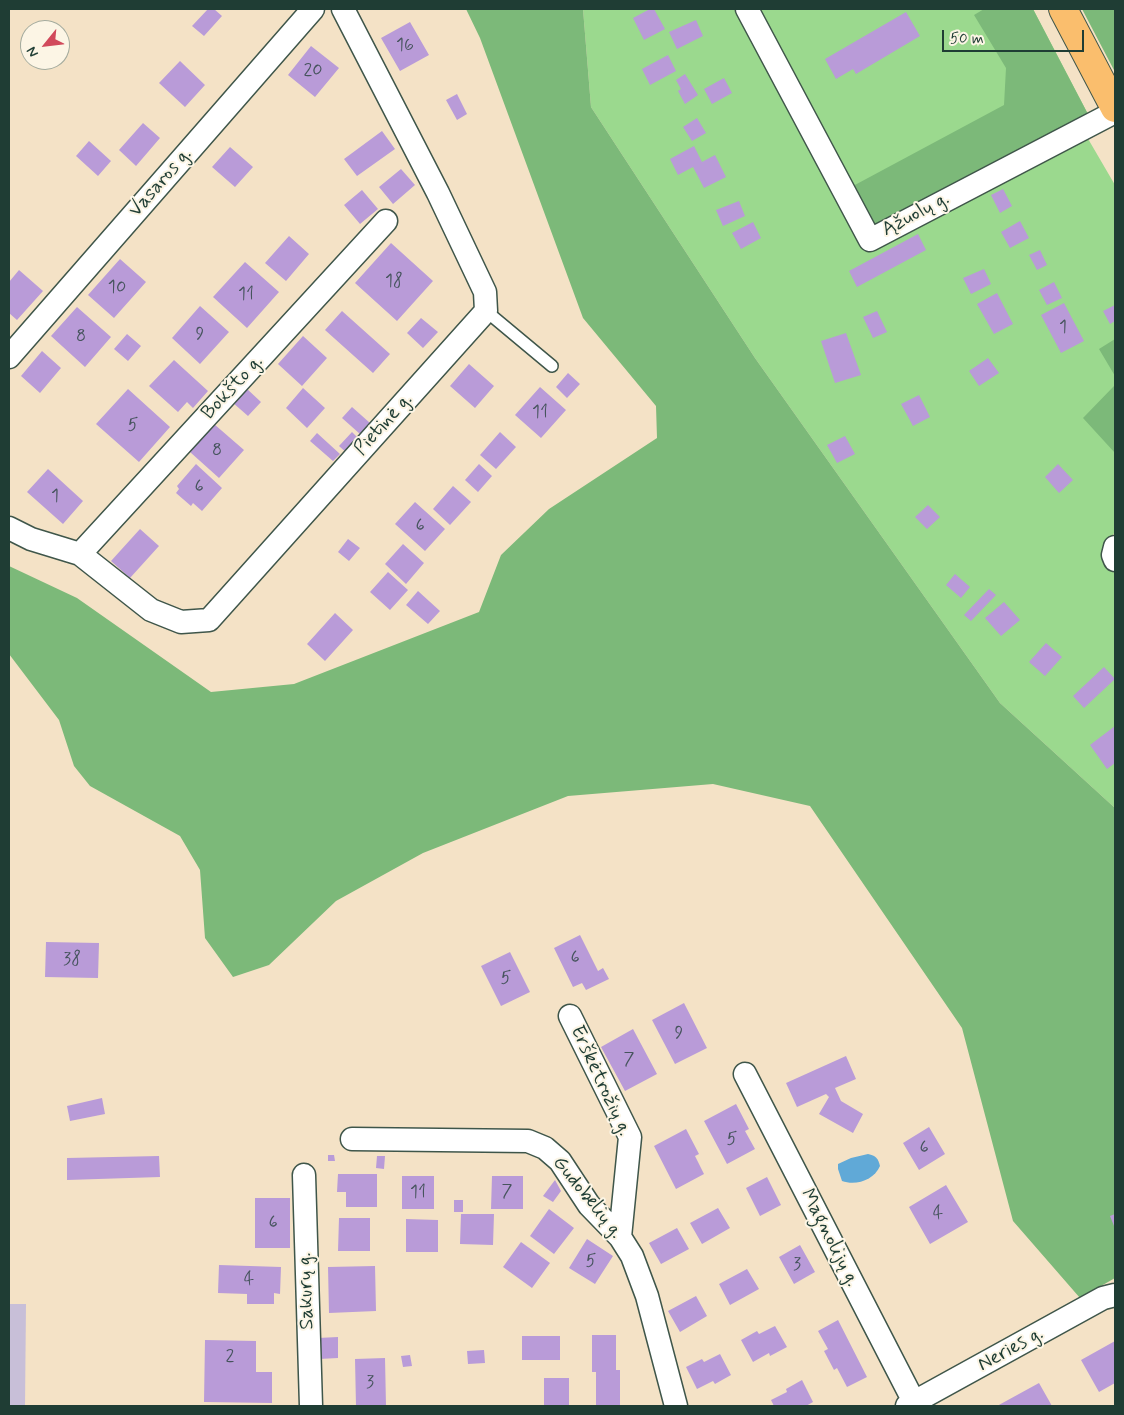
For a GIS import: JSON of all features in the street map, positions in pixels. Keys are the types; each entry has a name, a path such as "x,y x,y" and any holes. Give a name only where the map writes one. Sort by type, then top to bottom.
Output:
{"main road":[{"path":"1063,9 1115,108"}],"street":[{"name":"Vasaros g.","path":"9,357 313,9"},
{"path":"343,9 438,193 485,292 486,311"},
{"name":"Ąžuolų g.","path":"747,9 870,240 1115,112"},
{"name":"Bokšto g.","path":"80,554 386,221"},
{"name":"Pietinė g.","path":"9,528 31,539 80,554 151,610 181,622 209,620 486,311"},
{"path":"1115,547 1113,555 1115,560"},
{"name":"Erškėtrožių g.","path":"570,1016 630,1137 620,1236"},
{"name":"Magnolijų g.","path":"745,1074 910,1404"},
{"name":"Gudobelių g.","path":"352,1139 528,1141 545,1148 560,1162 589,1205 620,1236 632,1256 647,1296 676,1406"},
{"name":"Sakurų g.","path":"304,1175 311,1406"},
{"name":"Neries g.","path":"910,1404 1104,1298 1115,1295"}],"lane":[{"path":"486,311 552,366"}],"shaded area":[{"path":"9,1304 26,1304 25,1406 9,1406"}],"green space":[{"path":"466,9 583,9 591,107 755,358 1000,703 1115,808 1115,1278 1080,1298 1013,1221 962,1028 810,806 713,784 568,796 423,853 336,901 269,965 233,977 205,938 200,870 180,836 90,786 74,766 59,720 9,654 9,566 77,598 211,692 294,684 479,612 501,555 549,509 657,438 656,406 583,318 480,38"},
{"path":"583,9 740,9 865,250 1087,137 1115,185 1115,532 1111,537 1107,553 1115,574 1115,808 1000,703 755,358 591,107"},
{"path":"755,9 1033,9 1090,118 875,227"},
{"path":"984,9 1033,9 1090,118 875,227 853,186 1004,105 1006,68 974,15"},
{"path":"1082,9 1115,9 1115,72"},
{"path":"1115,339 1115,376 1099,349"},
{"path":"1115,385 1115,453 1083,418"}],"water":[{"path":"868,1154 876,1158 880,1166 874,1175 859,1182 842,1181 838,1164 851,1158"}],"building":[{"path":"208,9 214,9 222,16 204,36 192,26"},
{"path":"650,9 654,9 665,29 644,40 633,18"},
{"path":"906,12 920,36 856,74 853,69 836,79 825,59"},
{"path":"696,20 703,36 677,49 669,32"},
{"path":"410,22 429,55 400,71 381,38"},
{"path":"311,46 339,68 315,97 288,75"},
{"path":"668,55 676,71 650,85 642,69"},
{"path":"180,61 205,85 185,107 159,83"},
{"path":"685,74 698,95 685,104 678,91 681,89 676,80"},
{"path":"724,78 732,93 712,104 704,89"},
{"path":"457,94 467,114 457,120 446,100"},
{"path":"697,118 706,133 692,141 683,127"},
{"path":"143,123 160,138 136,166 119,150"},
{"path":"382,131 395,149 357,176 344,159"},
{"path":"89,141 111,161 98,176 76,156"},
{"path":"694,146 702,162 715,155 726,177 704,188 693,167 678,175 670,159"},
{"path":"230,147 253,167 235,187 212,167"},
{"path":"401,169 415,185 393,204 379,187"},
{"path":"1003,189 1012,206 1000,213 991,195"},
{"path":"362,190 378,209 360,224 344,205"},
{"path":"739,201 745,216 723,226 716,210"},
{"path":"1020,221 1029,238 1010,248 1001,232"},
{"path":"753,222 761,238 741,249 732,233"},
{"path":"918,234 926,250 857,287 849,271"},
{"path":"289,236 309,254 286,281 265,263"},
{"path":"391,243 433,281 397,321 355,283"},
{"path":"1040,250 1047,265 1037,270 1029,255"},
{"path":"120,259 146,282 114,318 88,295"},
{"path":"245,262 279,292 247,328 213,297"},
{"path":"984,269 991,284 971,294 963,278"},
{"path":"19,270 43,291 17,320 9,313 9,282"},
{"path":"1054,282 1062,298 1047,305 1039,290"},
{"path":"997,293 1013,324 994,334 977,304"},
{"path":"1064,303 1084,341 1061,353 1041,315"},
{"path":"1115,305 1115,321 1110,324 1103,311"},
{"path":"200,306 229,332 200,364 172,338"},
{"path":"77,307 111,337 85,367 51,336"},
{"path":"342,311 390,354 373,373 325,330"},
{"path":"877,311 887,332 873,338 863,317"},
{"path":"421,318 438,332 423,348 407,333"},
{"path":"846,333 861,375 835,383 821,341"},
{"path":"127,334 141,346 128,361 114,349"},
{"path":"303,336 327,358 302,386 278,364"},
{"path":"42,351 61,368 40,393 21,376"},
{"path":"988,358 999,373 979,386 969,371"},
{"path":"174,360 208,391 193,408 187,402 178,412 149,386"},
{"path":"469,364 494,386 475,408 450,386"},
{"path":"568,373 580,384 567,398 556,387"},
{"path":"540,387 566,410 541,438 515,415"},
{"path":"246,388 261,402 248,416 232,402"},
{"path":"303,388 325,408 307,428 286,408"},
{"path":"128,389 170,427 139,462 96,424"},
{"path":"919,395 930,417 913,426 901,404"},
{"path":"352,407 370,423 360,434 342,418"},
{"path":"214,424 244,450 219,478 190,452"},
{"path":"352,432 360,440 348,454 339,446"},
{"path":"500,432 516,447 496,469 480,455"},
{"path":"317,433 340,454 333,461 310,441"},
{"path":"845,436 855,454 837,463 827,445"},
{"path":"196,464 222,488 202,511 193,503 191,506 176,493 179,489 177,486"},
{"path":"479,464 492,476 478,492 465,480"},
{"path":"1058,464 1073,480 1059,493 1045,477"},
{"path":"48,469 83,501 63,524 27,492"},
{"path":"453,486 471,502 450,525 433,509"},
{"path":"415,502 445,529 425,551 395,524"},
{"path":"928,505 940,517 927,529 915,517"},
{"path":"140,529 159,546 130,578 111,561"},
{"path":"348,539 360,548 349,561 338,552"},
{"path":"403,544 424,563 406,584 385,564"},
{"path":"388,572 408,590 390,610 370,592"},
{"path":"955,574 970,587 961,598 946,585"},
{"path":"989,589 996,595 971,621 964,615"},
{"path":"418,591 440,611 428,624 406,605"},
{"path":"1004,602 1020,620 1001,636 985,618"},
{"path":"335,613 353,630 325,661 307,644"},
{"path":"1046,643 1062,657 1045,676 1029,662"},
{"path":"1104,667 1115,679 1084,708 1073,696"},
{"path":"1115,726 1115,763 1107,769 1090,745"},
{"path":"580,935 598,971 603,968 609,979 586,990 582,983 573,987 554,948"},
{"path":"46,942 99,943 98,978 45,977"},
{"path":"510,952 530,992 501,1006 481,966"},
{"path":"684,1003 707,1048 675,1064 652,1020"},
{"path":"633,1029 657,1074 625,1091 601,1047"},
{"path":"846,1056 856,1079 835,1088 841,1101 863,1114 853,1133 819,1114 829,1097 826,1094 797,1107 786,1083"},
{"path":"102,1098 105,1114 70,1121 67,1106"},
{"path":"736,1104 749,1129 745,1131 755,1149 727,1164 704,1121"},
{"path":"929,1127 945,1154 919,1170 903,1143"},
{"path":"686,1129 699,1154 695,1156 704,1174 676,1189 654,1146"},
{"path":"328,1155 334,1155 335,1161 328,1161"},
{"path":"159,1156 160,1177 67,1180 67,1158"},
{"path":"377,1156 385,1156 384,1169 376,1168"},
{"path":"338,1174 377,1174 377,1207 346,1207 346,1192 337,1192"},
{"path":"402,1176 434,1176 434,1209 402,1209"},
{"path":"492,1176 523,1176 523,1209 491,1209"},
{"path":"767,1177 781,1205 760,1216 746,1188"},
{"path":"555,1180 561,1191 553,1202 543,1196"},
{"path":"946,1185 968,1222 930,1244 909,1207"},
{"path":"255,1198 290,1198 290,1248 255,1248"},
{"path":"454,1200 463,1200 463,1212 454,1212"},
{"path":"718,1208 730,1228 702,1244 690,1223"},
{"path":"549,1209 574,1228 554,1254 530,1236"},
{"path":"461,1214 494,1214 493,1245 460,1244"},
{"path":"1115,1214 1115,1225 1114,1226 1110,1216"},
{"path":"339,1218 370,1218 370,1251 338,1251"},
{"path":"406,1219 438,1220 438,1252 406,1252"},
{"path":"677,1228 689,1249 661,1264 649,1243"},
{"path":"587,1239 613,1256 595,1284 569,1268"},
{"path":"521,1242 550,1263 532,1288 503,1267"},
{"path":"800,1245 815,1272 794,1284 779,1257"},
{"path":"219,1265 281,1267 280,1294 274,1293 274,1304 247,1304 247,1294 218,1293"},
{"path":"375,1266 376,1311 329,1313 328,1267"},
{"path":"747,1269 759,1289 730,1305 719,1284"},
{"path":"696,1296 707,1316 680,1332 668,1311"},
{"path":"838,1320 867,1377 847,1387 837,1368 834,1370 824,1351 828,1349 818,1331"},
{"path":"775,1326 787,1347 770,1356 769,1353 753,1362 741,1340 757,1331 759,1334"},
{"path":"592,1335 616,1335 616,1370 620,1370 620,1406 596,1406 596,1372 592,1372"},
{"path":"522,1336 560,1336 560,1360 522,1360"},
{"path":"338,1337 338,1358 319,1359 318,1338"},
{"path":"205,1340 256,1341 256,1372 272,1372 272,1403 204,1402"},
{"path":"1115,1341 1115,1383 1099,1392 1081,1360"},
{"path":"484,1350 485,1363 468,1364 467,1351"},
{"path":"720,1354 731,1375 715,1384 713,1381 697,1389 686,1367 702,1359 704,1362"},
{"path":"410,1355 412,1366 403,1367 401,1356"},
{"path":"385,1358 386,1406 356,1406 355,1359"},
{"path":"544,1378 569,1378 569,1406 544,1406"},
{"path":"802,1380 813,1402 806,1406 774,1406 771,1400 787,1392 786,1389"},
{"path":"1039,1383 1052,1406 997,1406"}]}
